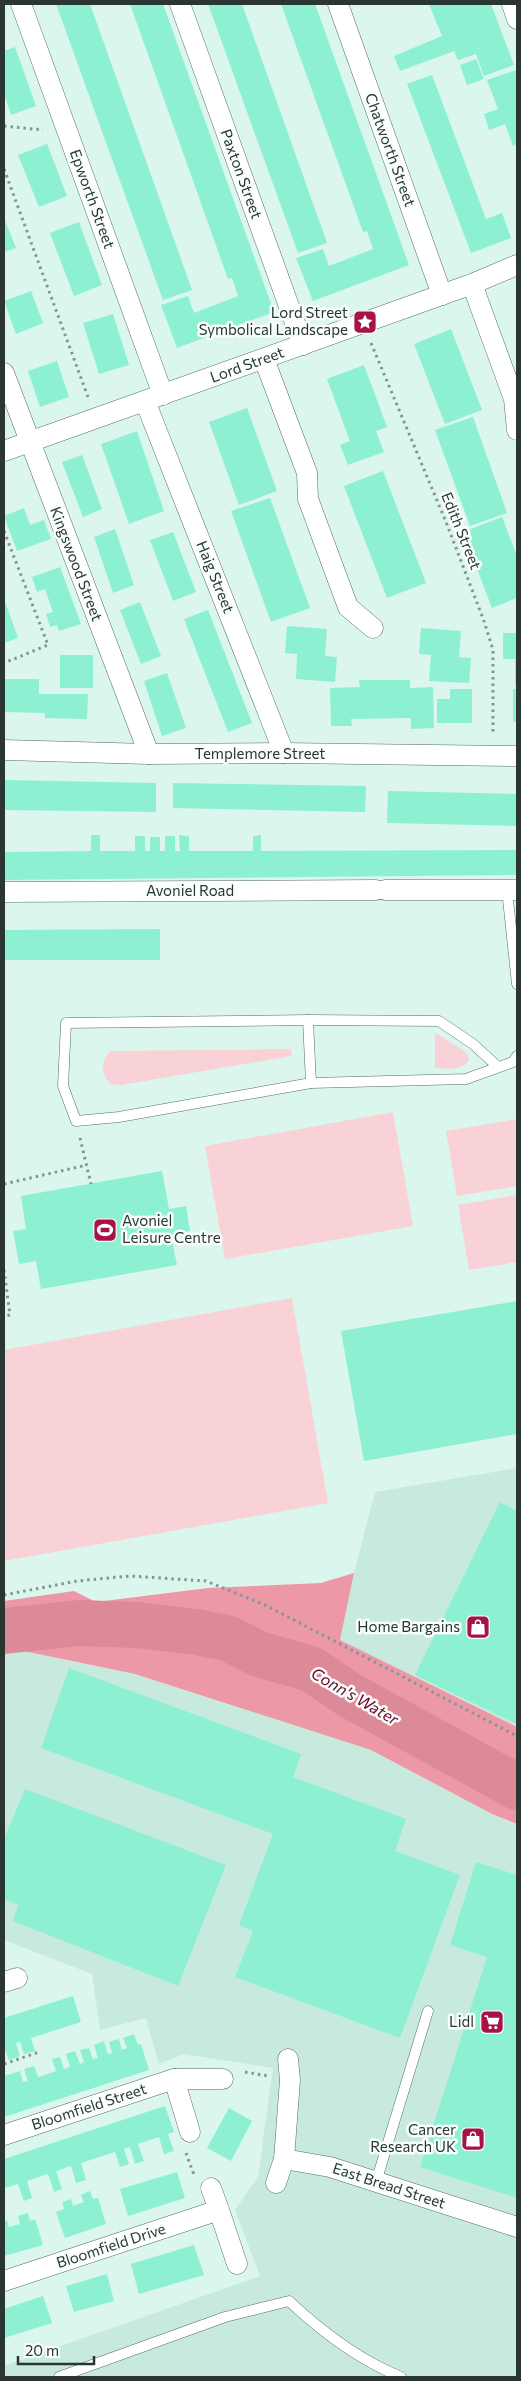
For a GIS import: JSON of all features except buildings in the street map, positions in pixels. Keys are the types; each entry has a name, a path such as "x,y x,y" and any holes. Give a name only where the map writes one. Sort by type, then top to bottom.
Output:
{"street":[{"name":"Epworth Street","path":"21,4 68,133 154,398"},
{"name":"Paxton Street","path":"180,4 303,345"},
{"name":"Chatworth Street","path":"338,4 442,295"},
{"path":"512,4 517,19"},
{"name":"Lord Street","path":"4,451 442,295 517,265"},
{"path":"472,284 514,399 517,430"},
{"path":"264,359 307,473 308,499 348,607 372,628"},
{"name":"Kingswood Street","path":"4,373 149,754"},
{"name":"Haig Street","path":"154,398 284,753"},
{"name":"Templemore Street","path":"4,750 149,754 284,753 517,756"},
{"name":"Avoniel Road","path":"4,892 512,890"},
{"path":"276,2183 284,2159 290,2080 288,2059"},
{"path":"174,2079 190,2132"},
{"name":"Bloomfield Street","path":"4,2135 174,2079 223,2079"},
{"name":"East Bread Street","path":"284,2159 330,2167 517,2227"},
{"path":"211,2188 237,2264"},
{"name":"Bloomfield Drive","path":"4,2281 219,2210"}],"lane":[{"path":"512,890 517,984"},
{"path":"308,1020 312,1083"},
{"path":"496,1066 473,1044 439,1021 308,1020 66,1023 63,1086 76,1121 119,1116 312,1083 466,1079 496,1066 513,1062 517,1056"},
{"path":"376,2182 428,2011"},
{"path":"59,2377 225,2317 289,2301 319,2329 378,2368 401,2377"}],"path":[{"path":"4,126 68,133"},
{"path":"4,169 96,419"},
{"name":"Edith Street","path":"362,324 446,522 493,650 492,756"},
{"path":"4,531 48,645 4,663"},
{"path":"76,1121 91,1184"},
{"path":"4,1184 87,1165"},
{"path":"4,1270 10,1315 4,1316"},
{"path":"4,1595 77,1581 130,1576 206,1581 265,1604 517,1736"},
{"path":"4,2064 39,2052"},
{"path":"223,2079 232,2070 290,2080"},
{"path":"190,2132 183,2145 196,2182 211,2188"}],"shaded area":[{"path":"435,1034 438,1034 467,1053 469,1060 466,1064 458,1068 435,1068"},
{"path":"291,1049 292,1056 121,1085 110,1084 103,1071 103,1063 111,1051"},
{"path":"393,1112 413,1226 225,1259 205,1146"},
{"path":"517,1119 517,1186 457,1196 446,1131"},
{"path":"517,1195 517,1262 469,1270 458,1205"},
{"path":"292,1298 328,1503 4,1561 4,1350"},
{"path":"517,1468 517,1727 340,1640 354,1573 375,1492"},
{"path":"354,1573 340,1640 517,1727 517,1769 393,1710 372,1705 380,1726 495,1782 517,1801 517,1824 492,1814 371,1750 135,1674 4,1647 4,1601 74,1591 96,1602 208,1588 321,1583"},
{"path":"4,1647 135,1674 371,1750 492,1814 517,1825 517,2377 4,2377 4,2366 260,2276 235,2210 258,2177 273,2068 184,2054 159,2064 146,2018 100,2030 92,1974 4,1940"},
{"path":"371,1705 393,1710 517,1769 517,1801 495,1782 380,1726"}],"waterway":[{"name":"Conn's Water","path":"4,1631 79,1623 137,1625 196,1632 227,1638 259,1654 311,1669 351,1696 517,1787"}],"place":[{"name":"Lord Street Symbolical Landscape","path":"365,322"},
{"name":"Avoniel Leisure Centre","path":"105,1230"},
{"name":"Home Bargains","path":"478,1627"},
{"name":"Lidl","path":"492,2022"},
{"name":"Cancer Research UK","path":"473,2139"}]}
